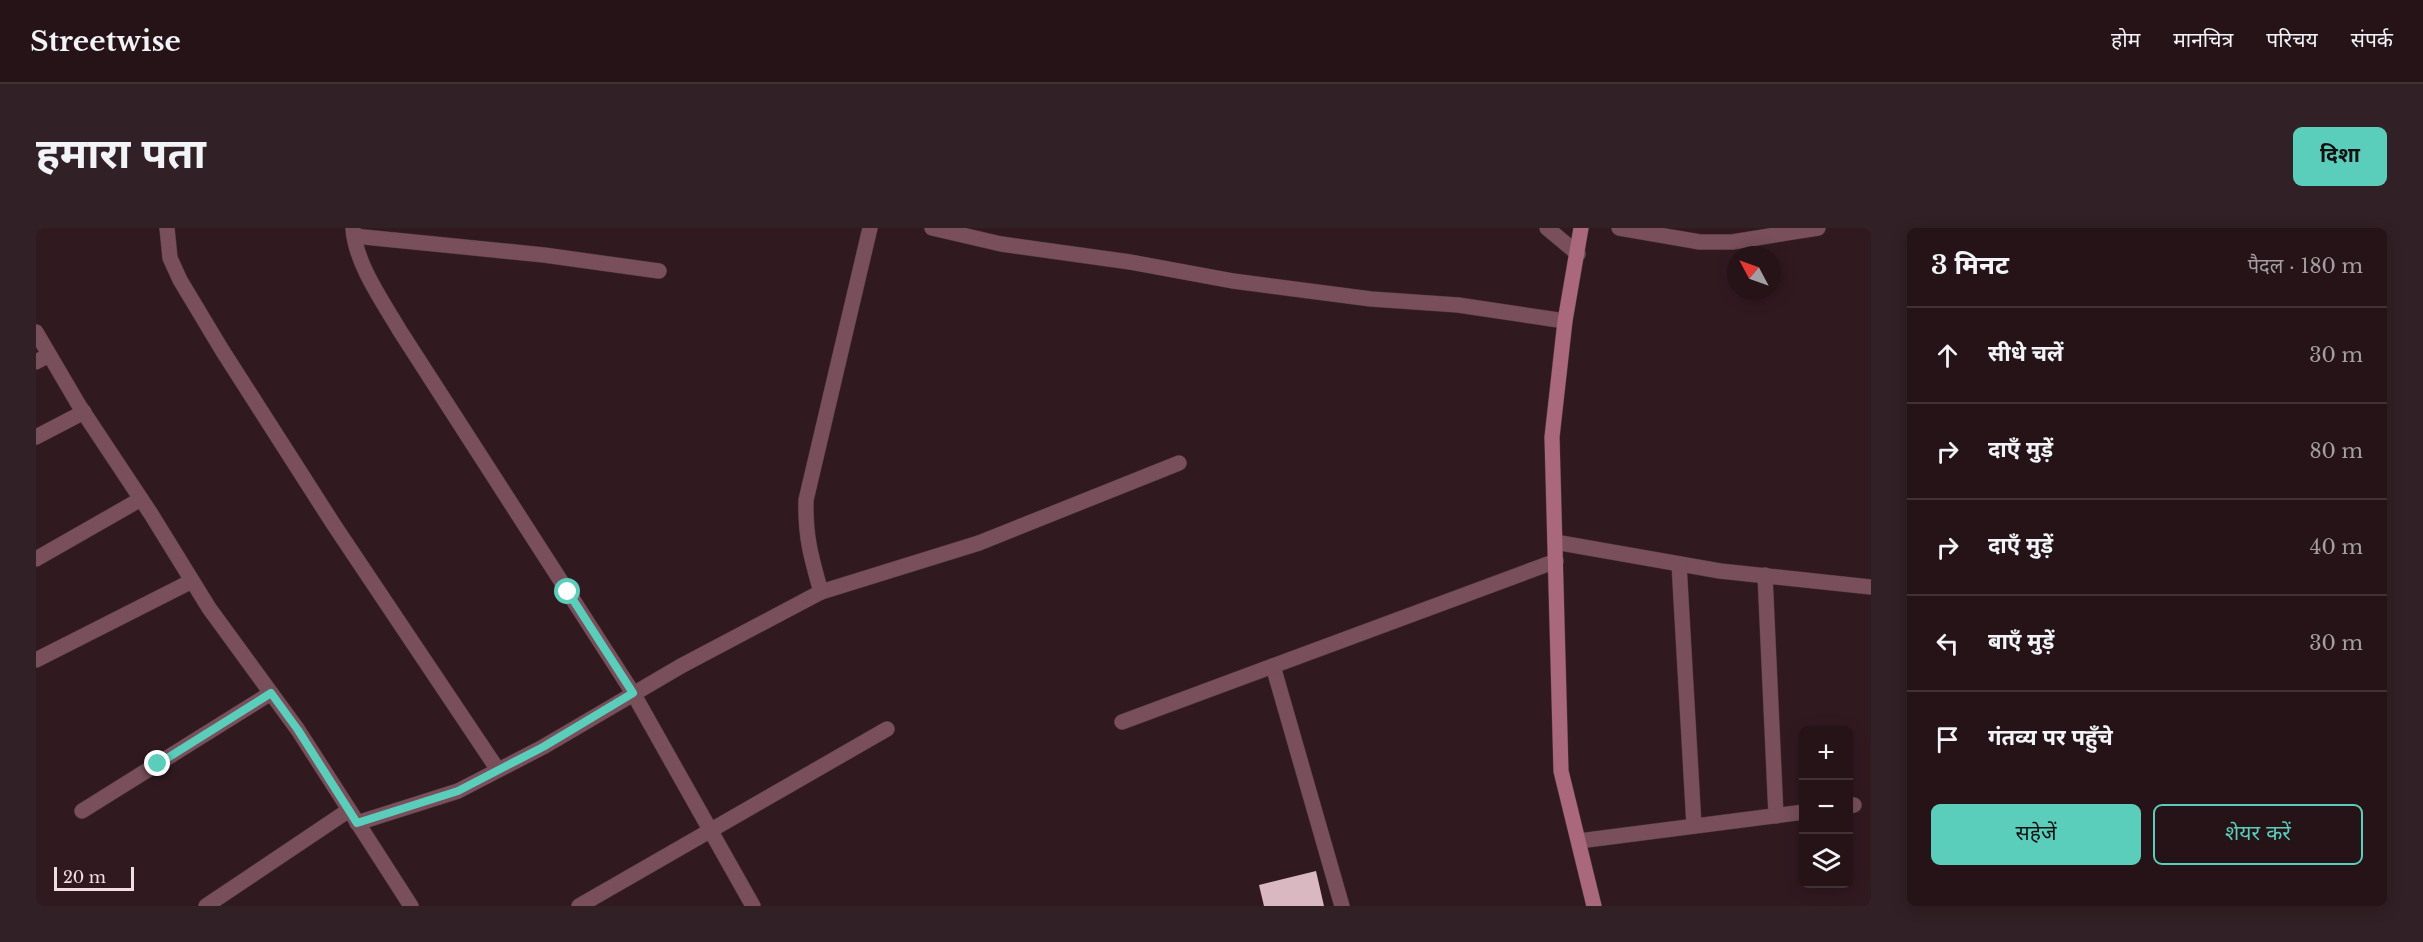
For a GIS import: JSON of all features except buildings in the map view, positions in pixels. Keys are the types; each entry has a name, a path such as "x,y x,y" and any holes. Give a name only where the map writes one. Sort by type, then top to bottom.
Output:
{"main road":[{"path":"1581,228 1565,321 1552,436 1561,771 1594,906"}],"street":[{"path":"167,228 170,258 180,280 216,340 334,525 498,770"},
{"path":"821,592 807,544 806,500 870,228"},
{"path":"932,228 1001,244 1130,262 1233,281 1371,299 1458,304 1565,321"},
{"path":"1547,228 1578,254"},
{"path":"1619,228 1700,242 1743,240 1818,228"},
{"path":"659,271 354,232 367,273 400,332 633,693 753,906"},
{"path":"36,332 43,358 84,412 209,608 298,730 411,906"},
{"path":"36,437 84,412"},
{"path":"206,906 353,817 458,791 543,747 633,693 821,592 979,543 1179,463"},
{"path":"36,559 141,500"},
{"path":"1555,542 1679,564 1871,587"},
{"path":"1122,722 1556,561"},
{"path":"1679,564 1694,826"},
{"path":"1765,575 1776,816"},
{"path":"36,660 192,581"},
{"path":"1274,666 1342,906"},
{"path":"82,812 271,693"},
{"path":"579,906 887,729"},
{"path":"1578,841 1799,813"}],"route":[{"path":"158,764 271,693 298,730 357,823 458,791 543,747 633,693 568,592"}]}
